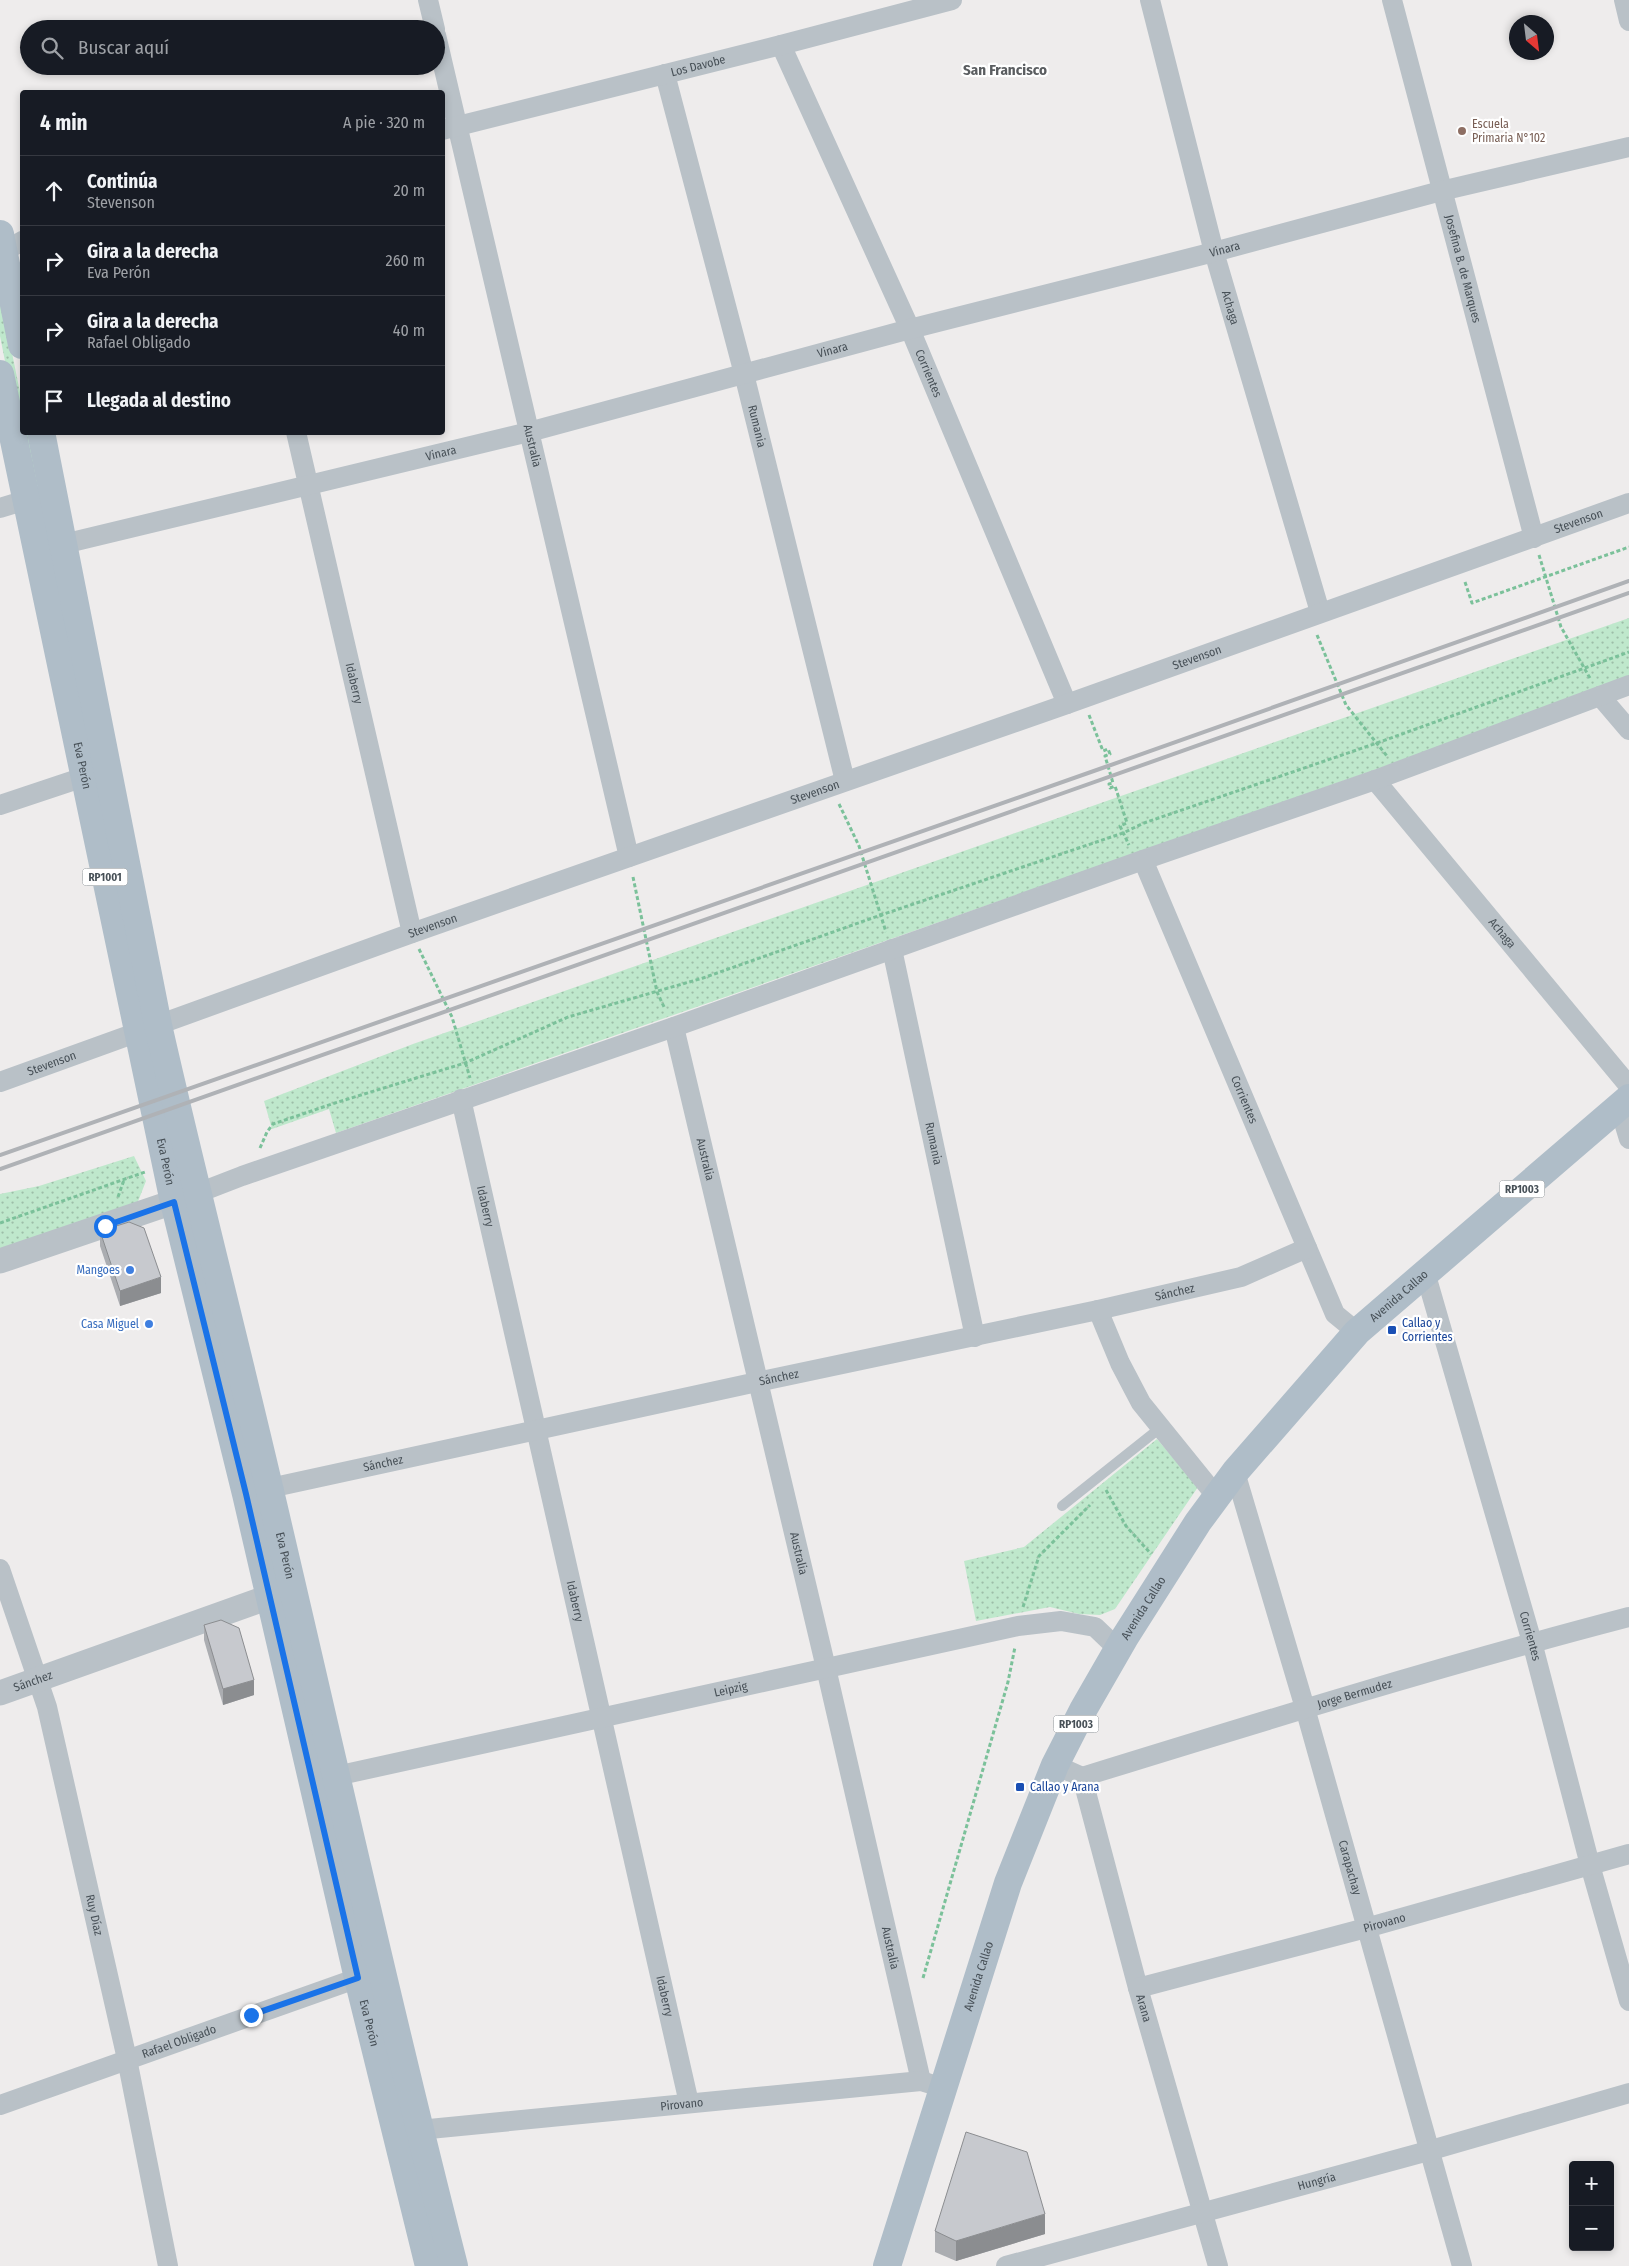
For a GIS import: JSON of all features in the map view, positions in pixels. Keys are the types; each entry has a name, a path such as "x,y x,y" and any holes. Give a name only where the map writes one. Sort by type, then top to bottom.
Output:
{"main road":[{"path":"6,245 20,332"},
{"name":"Eva Perón","path":"0,374 84,777 148,1029 186,1198 258,1491 358,1978 429,2266"},
{"name":"Eva Perón","path":"41,435 63,544 148,1029"},
{"name":"Avenida Callao","path":"887,2266 932,2085 1008,1883 1055,1765 1083,1710 1118,1649 1167,1571 1235,1472 1357,1332 1626,1097"},
{"name":"Eva Perón","path":"280,1593 336,1776 454,2266"}],"street":[{"path":"428,0 433,20"},
{"name":"Achaga","path":"1150,0 1214,252 1314,614"},
{"name":"Josefina B. de Marques","path":"1392,0 1534,538"},
{"path":"1624,0 1629,21"},
{"name":"Los Davobe","path":"450,128 781,45 942,1"},
{"name":"Corrientes","path":"781,45 910,328 1075,701"},
{"name":"Rumania","path":"665,74 744,374 838,783"},
{"name":"Australia","path":"442,75 444,90"},
{"name":"Australia","path":"445,95 450,128 529,432 629,856"},
{"name":"Vinara","path":"36,551 529,432 910,328 1214,252 1441,191 1629,146"},
{"name":"Idaberry","path":"297,435 412,933"},
{"path":"0,508 53,492"},
{"name":"Stevenson","path":"0,1082 412,933 1075,701 1629,503"},
{"path":"0,1261 186,1198 242,1176 674,1027 1142,860 1375,780 1629,685"},
{"path":"1600,696 1629,730"},
{"path":"0,806 84,777"},
{"name":"Achaga","path":"1375,780 1626,1097 1629,1139"},
{"name":"Corrientes","path":"1142,860 1336,1314 1357,1332"},
{"name":"Rumania","path":"892,950 975,1337"},
{"name":"Australia","path":"674,1027 826,1668 932,2085"},
{"name":"Idaberry","path":"468,1097 536,1430 689,2104"},
{"name":"Sánchez","path":"258,1491 757,1382 975,1337 1241,1277 1307,1248"},
{"name":"Corrientes","path":"1426,1272 1532,1642 1590,1865 1629,2001"},
{"path":"1098,1310 1124,1371 1141,1403 1217,1497"},
{"name":"Carapachay","path":"1235,1472 1305,1708 1428,2151 1462,2266"},
{"name":"Ruy Díaz","path":"0,1569 39,1679 50,1717 127,2059 168,2266"},
{"name":"Sánchez","path":"0,1693 280,1593"},
{"name":"Jorge Bermudez","path":"1082,1777 1305,1708 1532,1642 1629,1617"},
{"name":"Leipzig","path":"336,1776 1018,1626 1061,1621 1095,1627 1118,1649"},
{"path":"1055,1765 1082,1777"},
{"name":"Arana","path":"1082,1777 1138,1988 1218,2266"},
{"name":"Pirovano","path":"1138,1988 1366,1928 1629,1854"},
{"name":"Rafael Obligado","path":"0,2105 358,1978"},
{"name":"Pirovano","path":"420,2130 689,2104 932,2085"},
{"name":"Hungría","path":"1006,2266 1428,2151 1629,2093"}],"lane":[{"path":"1062,1506 1160,1428"}],"path":[{"path":"1534,538 1561,627 1600,696"},
{"path":"1459,564 1472,604 1629,547"},
{"path":"1314,614 1346,705 1399,771"},
{"path":"260,1148 273,1124 335,1102 465,1063 568,1017 703,978 1123,833 1144,823 1377,743 1629,652"},
{"path":"1075,701 1103,751 1108,749 1110,754 1104,756 1114,783 1109,784 1110,788 1115,786 1127,823 1120,826 1132,851 1142,860"},
{"path":"838,783 892,950"},
{"path":"629,856 657,992 674,1027"},
{"path":"412,933 452,1017 465,1063 468,1097"},
{"path":"0,1223 147,1171"},
{"path":"1099,1496 1112,1483"},
{"path":"1106,1489 1126,1526 1167,1571"},
{"path":"923,1978 1008,1682 1018,1626 1039,1556 1093,1503"}],"green space":[{"path":"0,294 20,392 20,435 29,435 40,485 30,487 0,336"},
{"path":"1629,618 1629,681 336,1133 329,1109 272,1129 264,1101 413,1044"},
{"path":"134,1156 146,1181 137,1204 0,1251 0,1194 39,1186"},
{"path":"1157,1439 1198,1487 1115,1609 1100,1615 1079,1614 1050,1607 976,1621 964,1561 1024,1547"}],"building":[{"name":"Mangoes","path":"129,1222 144,1228 161,1277 120,1291 100,1231"},
{"path":"221,1620 239,1628 254,1680 223,1689 204,1625"},
{"path":"966,2132 1027,2152 1045,2214 956,2241 935,2231"}],"railway":[{"path":"0,1155 1629,581"},
{"path":"0,1169 1629,593"}],"place":[{"name":"Escuela Primaria N°102","path":"1462,131"},
{"name":"Mangoes","path":"130,1270"},
{"name":"Casa Miguel","path":"149,1324"},
{"name":"Callao y Corrientes","path":"1392,1330"},
{"name":"Callao y Arana","path":"1020,1787"}],"district":[{"name":"San Francisco","path":"1005,70"}],"route":[{"path":"105,1226 174,1202 246,1494 358,1978 251,2015"}]}
